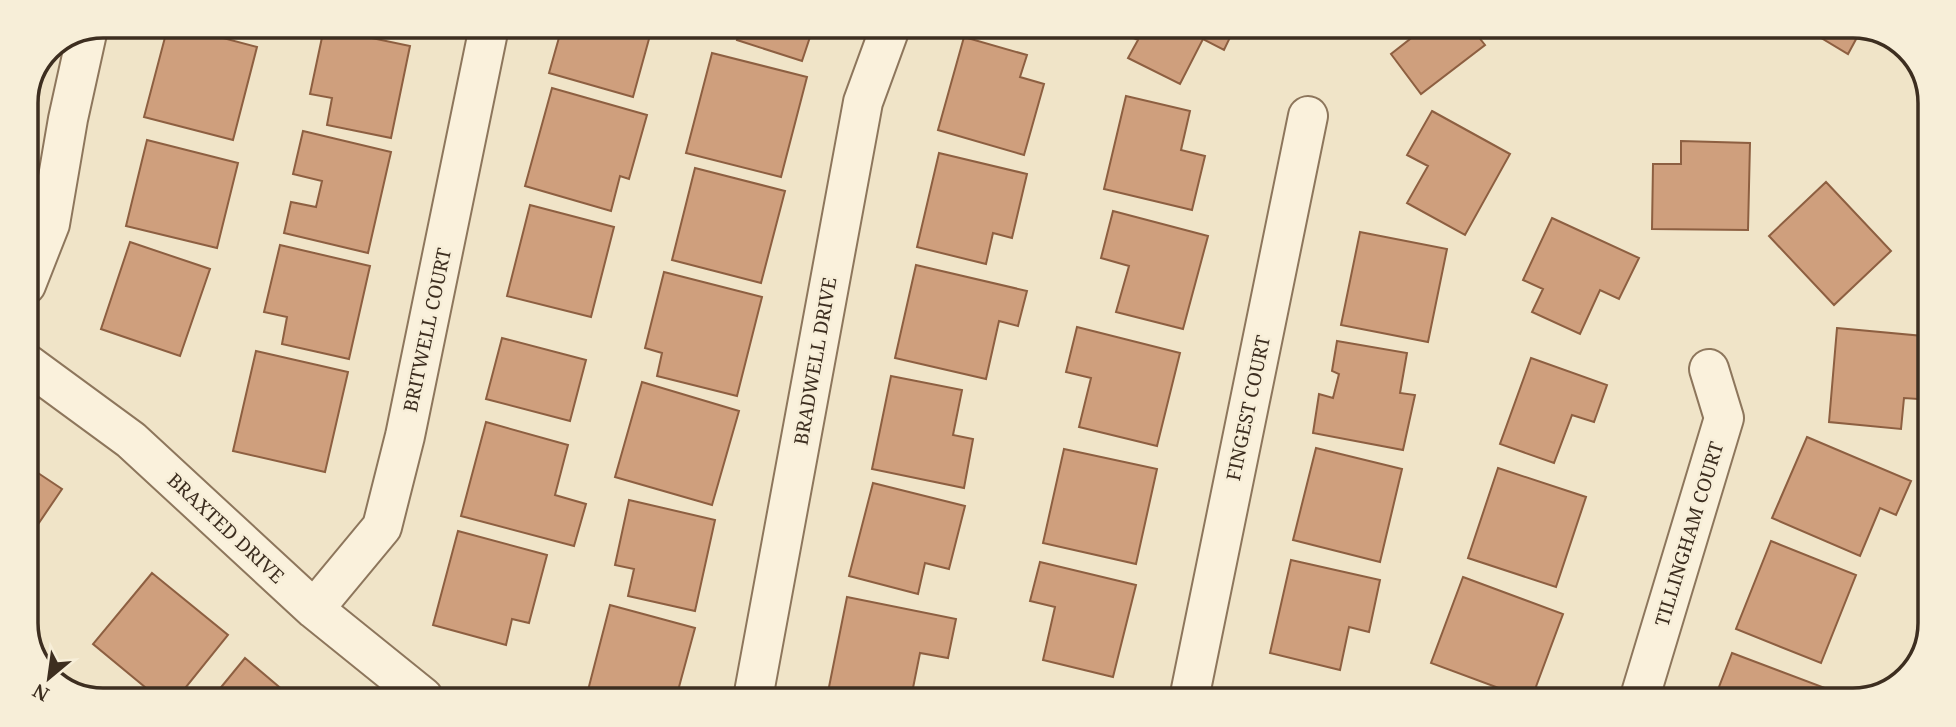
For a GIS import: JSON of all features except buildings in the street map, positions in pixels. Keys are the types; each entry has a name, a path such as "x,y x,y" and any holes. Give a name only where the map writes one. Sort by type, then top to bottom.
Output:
{"street":[{"name":"BRITWELL COURT","path":"314,609 382,527 405,436 487,38"},
{"name":"BRADWELL DRIVE","path":"755,688 863,102 886,38"},
{"path":"38,254 50,224 84,42"},
{"name":"FINGEST COURT","path":"1191,688 1308,116"},
{"name":"TILLINGHAM COURT","path":"1643,688 1724,418 1709,369"},
{"name":"BRAXTED DRIVE","path":"39,372 131,440 314,609 412,688"}]}
